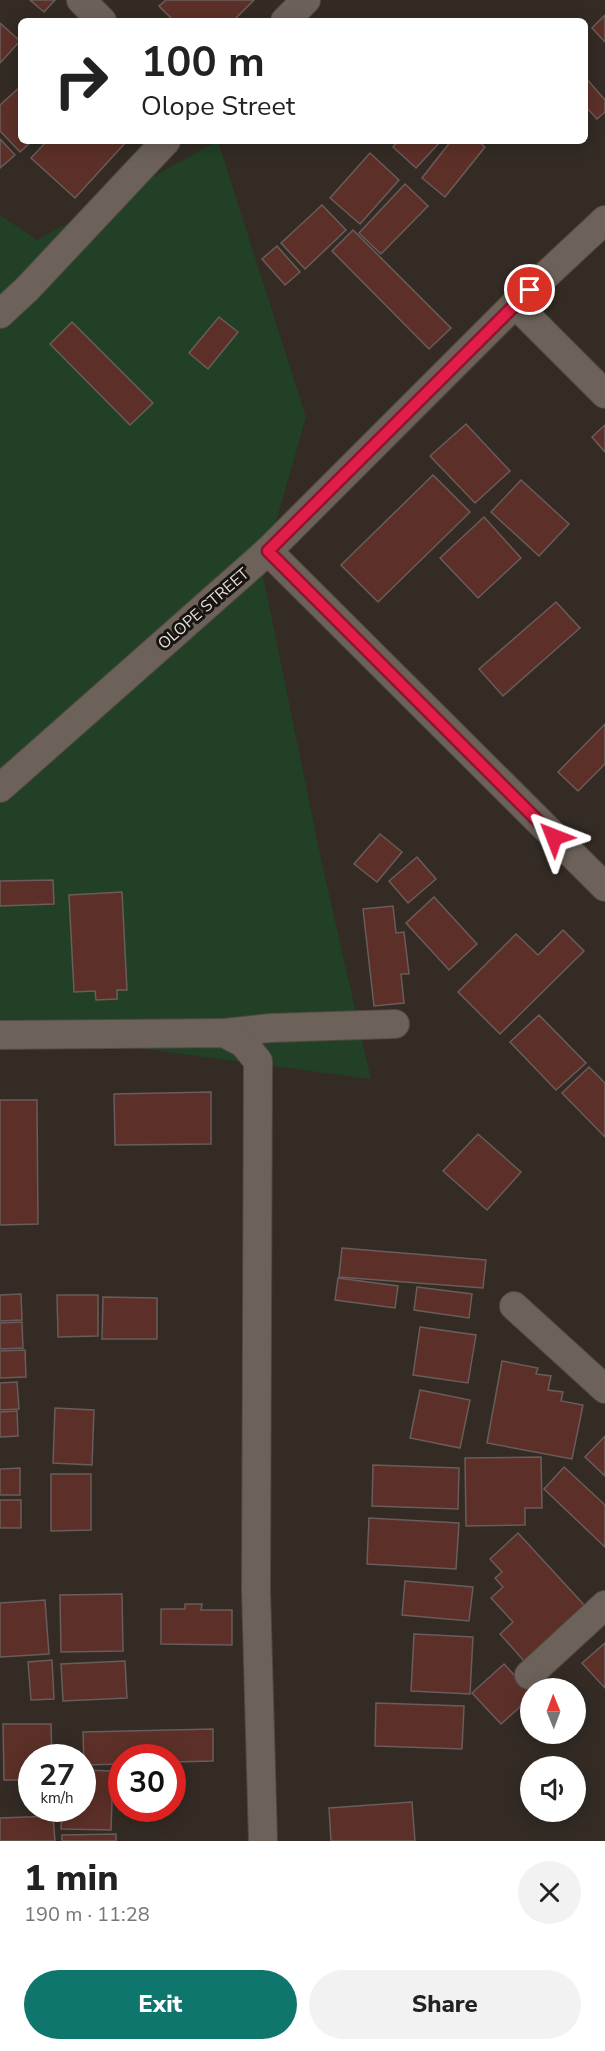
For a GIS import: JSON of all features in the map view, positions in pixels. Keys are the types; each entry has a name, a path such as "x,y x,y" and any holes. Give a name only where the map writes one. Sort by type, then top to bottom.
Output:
{"street":[{"path":"81,0 99,18"},
{"path":"288,18 306,0"},
{"path":"0,314 163,144"},
{"name":"OLOPE STREET","path":"0,788 268,551 514,304 605,220"},
{"path":"514,304 605,394"},
{"path":"268,551 605,887"},
{"path":"0,1035 224,1033 270,1028 395,1024"},
{"path":"224,1033 243,1043 258,1061 256,1590 263,1841"},
{"path":"514,1306 605,1389"},
{"path":"529,1675 605,1605"}],"green space":[{"path":"213,144 219,144 306,417 262,571 321,859 371,1079 0,1030 0,215 37,240"}],"building":[{"path":"30,0 55,0 44,12"},
{"path":"166,0 254,0 236,18 171,18 159,6"},
{"path":"605,15 605,42 592,28"},
{"path":"0,23 18,39 18,43 0,63"},
{"path":"588,80 605,100 605,112 597,119 588,109"},
{"path":"18,89 18,144 29,144 20,152 0,131 0,105"},
{"path":"0,139 15,155 0,168"},
{"path":"44,144 124,144 75,198 31,158"},
{"path":"396,144 438,144 416,168 393,147"},
{"path":"449,144 482,144 485,147 445,197 422,178"},
{"path":"370,153 399,180 360,224 330,198"},
{"path":"405,184 428,206 381,254 359,233"},
{"path":"322,205 346,230 305,269 281,243"},
{"path":"353,230 451,328 429,349 332,251"},
{"path":"277,246 300,272 285,285 262,259"},
{"path":"219,317 238,332 208,369 189,353"},
{"path":"72,322 153,403 130,425 50,344"},
{"path":"466,424 510,471 475,503 430,456"},
{"path":"605,425 605,452 592,437"},
{"path":"433,475 470,512 378,602 341,565"},
{"path":"521,480 569,524 539,556 491,512"},
{"path":"484,517 521,558 478,598 440,558"},
{"path":"556,602 580,628 503,696 479,669"},
{"path":"605,724 605,764 578,791 558,772"},
{"path":"380,834 402,852 377,882 354,864"},
{"path":"417,857 436,879 408,903 389,881"},
{"path":"53,880 54,904 0,906 0,881"},
{"path":"122,892 127,990 117,990 117,999 96,1000 95,991 74,992 69,895"},
{"path":"434,897 477,944 449,970 406,923"},
{"path":"393,906 396,933 404,932 409,974 401,974 404,1003 374,1006 363,909"},
{"path":"563,930 584,951 500,1034 458,992 516,934 538,955"},
{"path":"539,1015 586,1063 556,1090 510,1042"},
{"path":"589,1067 605,1083 605,1137 562,1093"},
{"path":"211,1092 211,1144 115,1145 114,1094"},
{"path":"0,1100 37,1100 38,1224 0,1225"},
{"path":"478,1134 521,1172 487,1210 443,1171"},
{"path":"342,1248 486,1260 483,1288 339,1277"},
{"path":"338,1278 398,1286 395,1308 335,1300"},
{"path":"417,1287 472,1294 469,1318 414,1310"},
{"path":"21,1294 22,1320 0,1321 0,1295"},
{"path":"57,1295 98,1295 98,1336 58,1337"},
{"path":"103,1297 157,1298 157,1339 102,1339"},
{"path":"22,1322 23,1348 0,1349 0,1323"},
{"path":"420,1327 476,1335 468,1383 413,1375"},
{"path":"25,1350 26,1377 0,1378 0,1351"},
{"path":"502,1361 538,1368 536,1374 551,1376 548,1390 563,1392 561,1401 583,1405 572,1459 487,1443"},
{"path":"17,1382 19,1409 0,1410 0,1383"},
{"path":"420,1390 470,1400 460,1448 410,1438"},
{"path":"55,1408 94,1410 92,1465 53,1463"},
{"path":"17,1411 18,1436 0,1437 0,1412"},
{"path":"605,1436 605,1476 585,1457"},
{"path":"541,1457 542,1508 525,1508 525,1525 466,1526 465,1458"},
{"path":"373,1465 459,1468 458,1509 372,1506"},
{"path":"564,1467 605,1505 605,1547 544,1489"},
{"path":"20,1468 20,1495 0,1495 0,1469"},
{"path":"51,1474 91,1474 91,1530 51,1531"},
{"path":"0,1500 21,1500 21,1528 0,1528"},
{"path":"369,1518 459,1523 456,1569 367,1564"},
{"path":"518,1533 586,1607 525,1662 500,1634 513,1622 491,1598 503,1587 495,1578 502,1572 490,1559"},
{"path":"405,1581 473,1587 469,1621 402,1615"},
{"path":"122,1594 123,1651 61,1652 60,1595"},
{"path":"45,1600 49,1654 0,1657 0,1603"},
{"path":"185,1604 202,1604 201,1610 232,1610 232,1645 161,1644 161,1609 185,1609"},
{"path":"414,1634 473,1637 470,1694 411,1691"},
{"path":"605,1643 605,1688 582,1663"},
{"path":"52,1660 54,1699 31,1700 28,1662"},
{"path":"125,1661 127,1698 63,1701 61,1664"},
{"path":"504,1664 520,1681 520,1707 501,1724 472,1693"},
{"path":"376,1703 464,1706 462,1749 375,1746"},
{"path":"3,1724 51,1724 52,1744 18,1744 18,1780 4,1780"},
{"path":"213,1729 213,1761 186,1762 186,1744 108,1744 108,1764 96,1765 96,1744 83,1744 83,1732"},
{"path":"96,1770 108,1771 108,1822 111,1822 111,1830 61,1829 61,1822 96,1822"},
{"path":"412,1802 415,1841 331,1841 329,1808"},
{"path":"18,1817 18,1822 53,1822 55,1841 0,1841 0,1818"},
{"path":"116,1834 116,1841 62,1841 62,1835"}],"route":[{"path":"530,290 268,551 554,837"}]}
